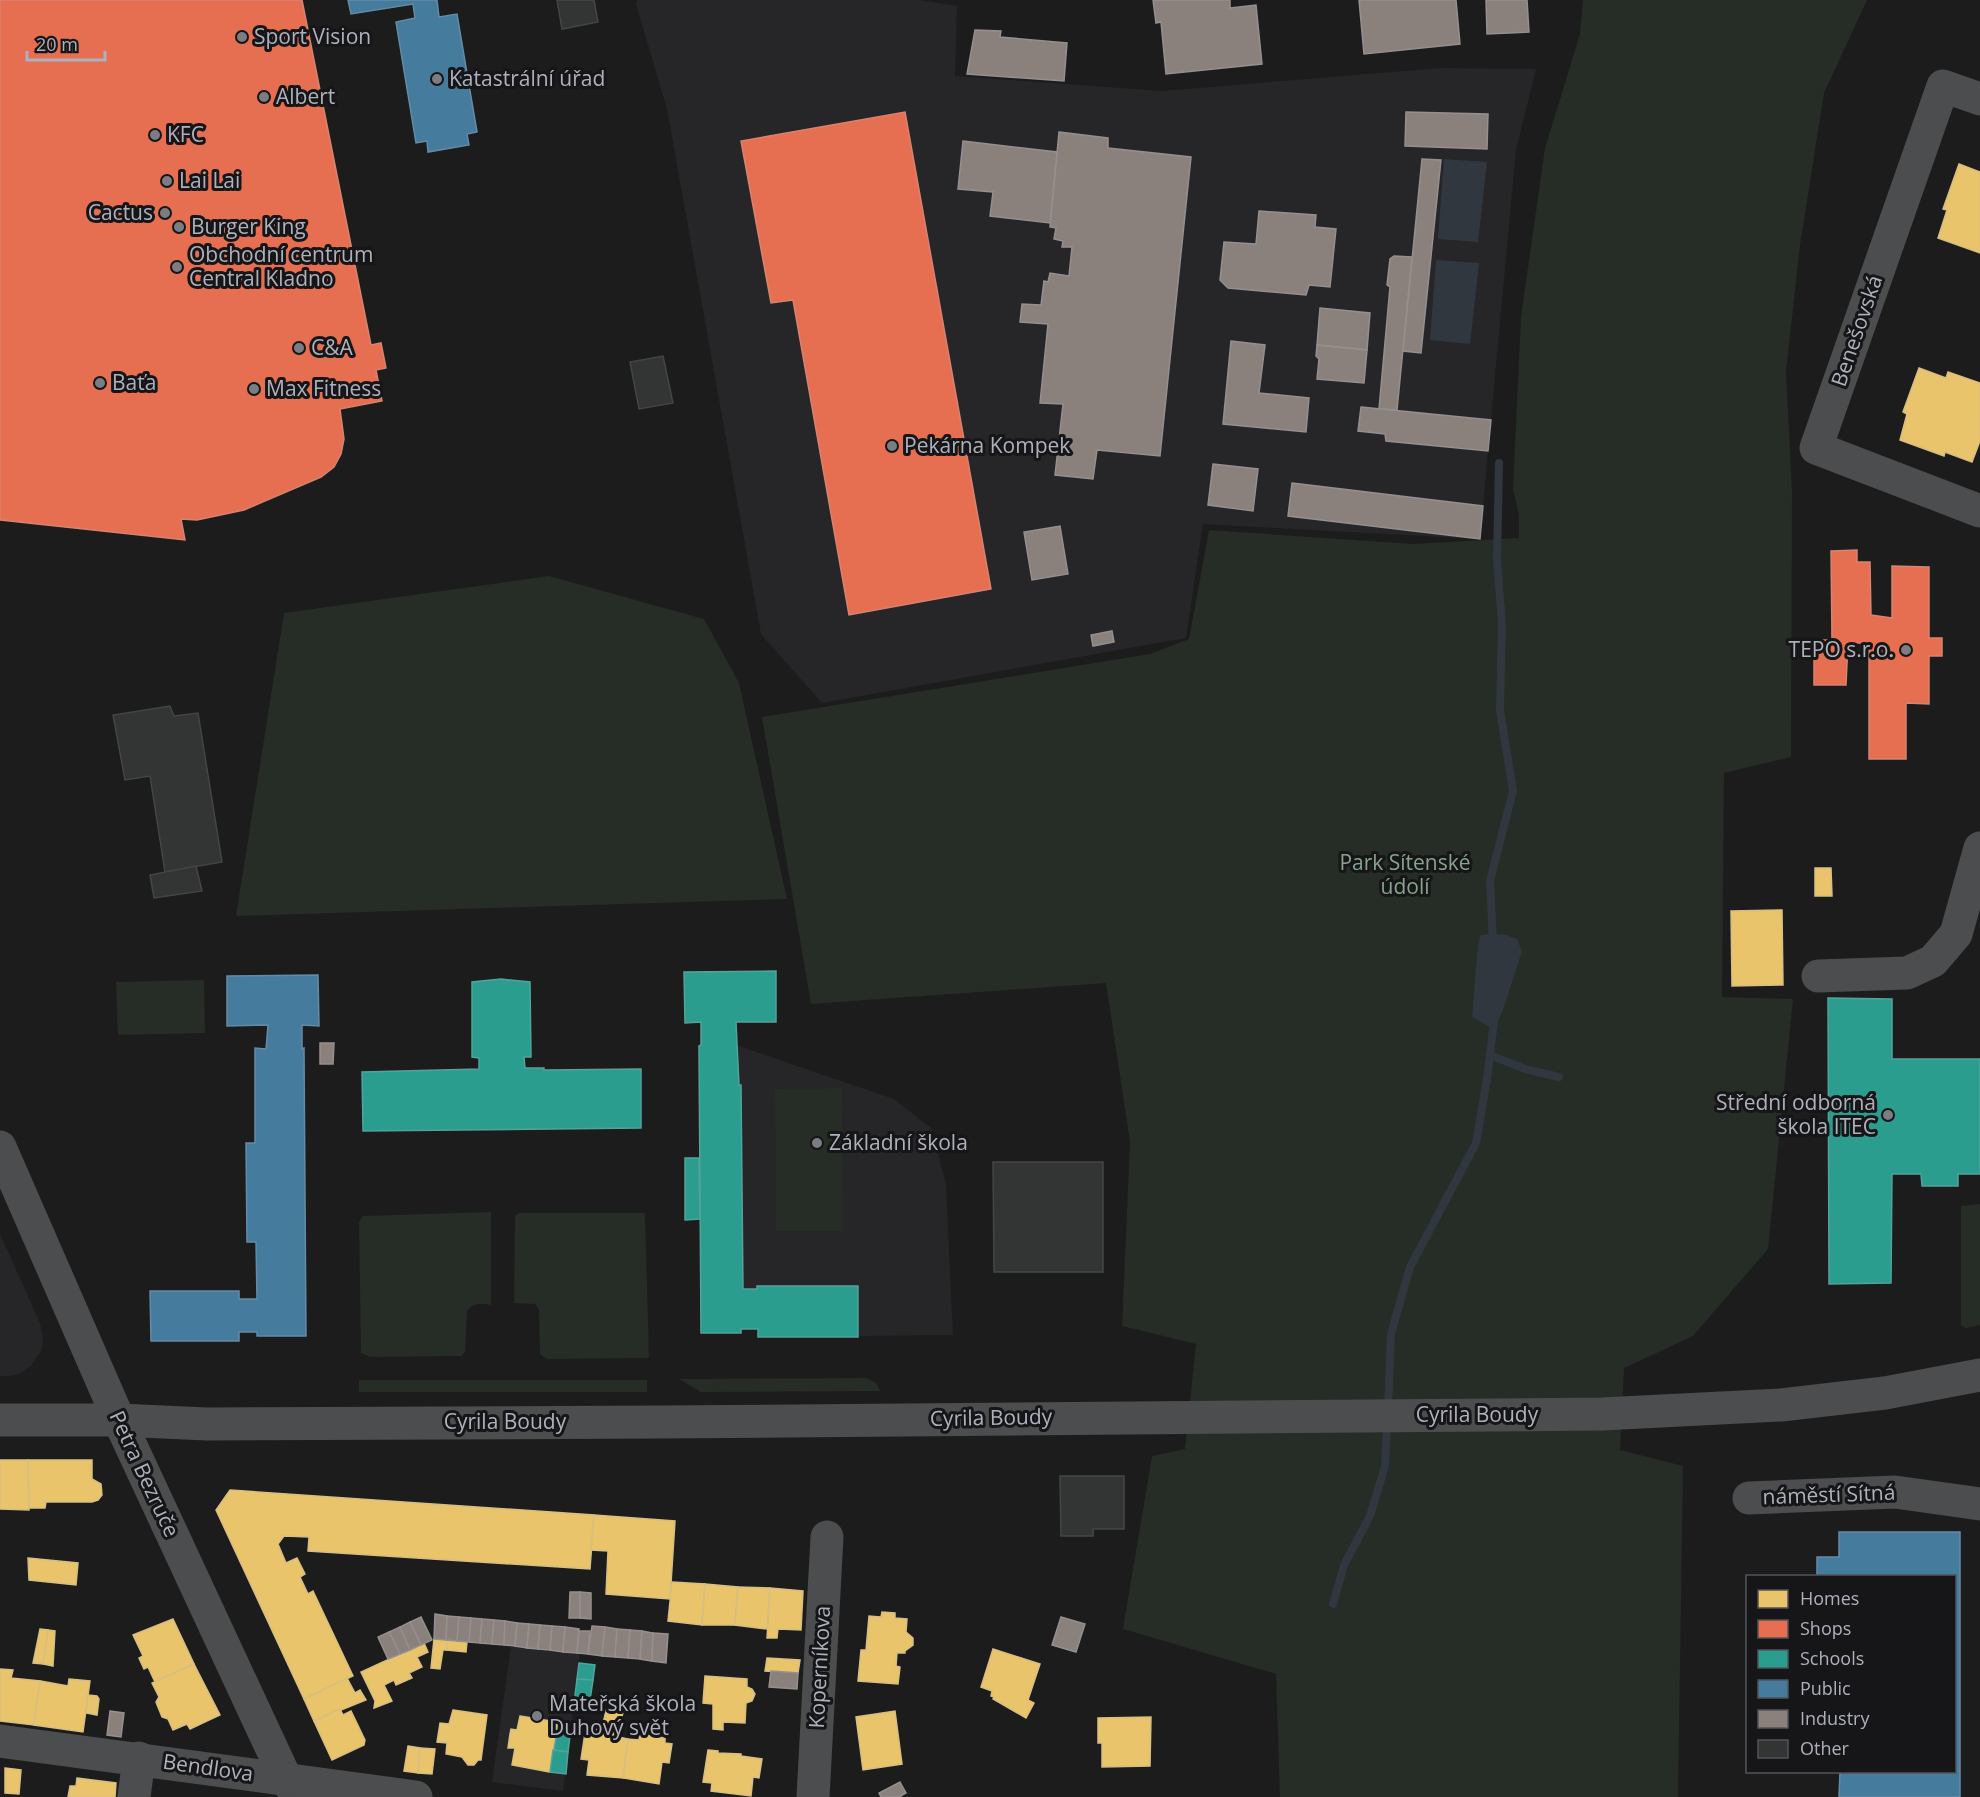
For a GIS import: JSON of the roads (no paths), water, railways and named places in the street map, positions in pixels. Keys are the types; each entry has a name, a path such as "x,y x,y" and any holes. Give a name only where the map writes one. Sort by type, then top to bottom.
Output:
{"street":[{"name":"Benešovská","path":"1980,99 1943,86 1816,448 1980,511"},
{"path":"1818,976 1907,974 1933,961 1956,934 1980,848"},
{"name":"Petra Bezruče","path":"0,1147 119,1420 292,1788"},
{"name":"Cyrila Boudy","path":"0,1420 119,1420 219,1424 1602,1414 1781,1405 1885,1393 1980,1375"},
{"name":"náměstí Sítná","path":"1749,1498 1895,1492 1980,1504"},
{"name":"Koperníkova","path":"813,1797 827,1537"},
{"name":"Bendlova","path":"0,1741 139,1758 292,1788 416,1797"},
{"path":"134,1797 139,1758"}],"waterway":[{"path":"1493,943 1490,881 1513,791 1500,710 1502,625 1497,560 1499,463"},
{"path":"1388,1409 1391,1334 1410,1267 1476,1143 1494,1021"},
{"path":"1490,1055 1525,1069 1559,1077"},
{"path":"1333,1604 1344,1565 1370,1516 1385,1466 1387,1424"}],"place":[{"name":"Sport Vision","path":"242,37"},
{"name":"Katastrální úřad","path":"437,79"},
{"name":"Albert","path":"264,97"},
{"name":"KFC","path":"155,135"},
{"name":"Lai Lai","path":"167,181"},
{"name":"Cactus","path":"165,213"},
{"name":"Burger King","path":"179,227"},
{"name":"Obchodní centrum Central Kladno","path":"177,267"},
{"name":"C&A","path":"299,348"},
{"name":"Baťa","path":"100,383"},
{"name":"Max Fitness","path":"254,389"},
{"name":"Pekárna Kompek","path":"892,446"},
{"name":"TEPO s.r.o.","path":"1906,650"},
{"name":"Střední odborná škola ITEC","path":"1888,1115"},
{"name":"Základní škola","path":"817,1143"},
{"name":"Mateřská škola Duhový svět","path":"537,1716"}],"park label":[{"name":"Park Sítenské údolí","path":"1405,875"}]}
